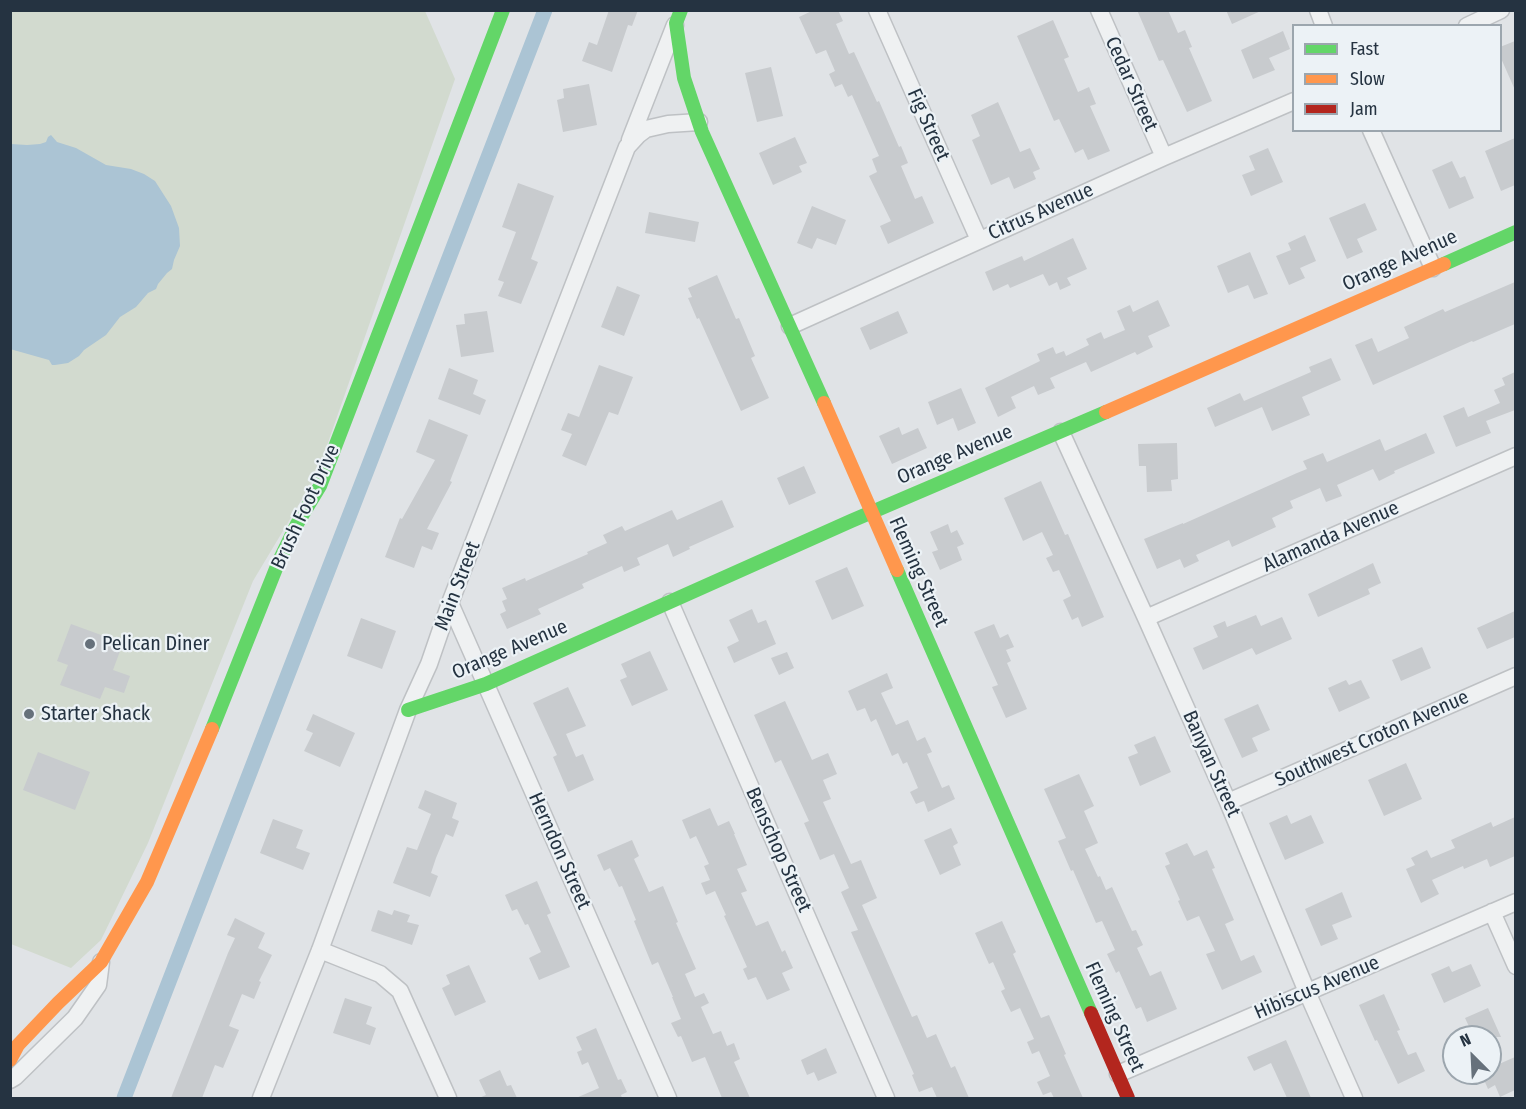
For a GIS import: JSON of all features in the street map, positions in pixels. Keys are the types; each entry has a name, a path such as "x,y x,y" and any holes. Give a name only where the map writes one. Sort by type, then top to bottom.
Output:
{"street":[{"name":"Brush Foot Drive","path":"10,1060 18,1045 101,962 147,882 279,561 297,524 320,486 503,10"},
{"name":"Fig Street","path":"877,10 979,240"},
{"name":"Cedar Street","path":"1099,10 1164,157"},
{"path":"1471,24 1501,10"},
{"path":"627,147 679,17"},
{"name":"Fleming Street","path":"679,17 684,78 706,143 790,326 1128,1098"},
{"name":"Citrus Avenue","path":"790,326 1292,101"},
{"name":"Main Street","path":"261,1098 320,950 408,710 429,664 450,603 627,147 646,129 668,124 699,122"},
{"path":"1372,132 1433,268"},
{"name":"Orange Avenue","path":"408,710 486,684 871,512 1060,432 1515,232"},
{"name":"Banyan Street","path":"1060,432 1228,802 1306,992 1354,1098"},
{"name":"Alamanda Avenue","path":"1146,618 1515,456"},
{"name":"Benschop Street","path":"670,602 886,1098"},
{"name":"Herndon Street","path":"450,603 668,1098"},
{"name":"Southwest Croton Avenue","path":"1228,802 1515,676"},
{"name":"Hibiscus Avenue","path":"1118,1074 1515,902"},
{"path":"1492,912 1515,966"},
{"path":"320,950 380,974 400,991 448,1098"},
{"name":"Brush Foot Drive","path":"10,1080 75,1018 98,985 101,962"},
{"path":"58,1004 75,1018"}],"shaded area":[{"path":"10,11 425,11 455,79 317,474 253,581 148,843 101,940 71,968 11,944"}],"water":[{"path":"51,135 57,142 76,148 106,165 131,169 155,181 171,206 179,228 180,246 172,269 156,289 148,293 136,307 120,317 106,335 79,356 68,363 55,365 52,365 49,360 10,349 11,144 40,144 46,142"}],"building":[{"path":"609,10 638,10 632,26 628,25 612,72 582,61 589,42 597,45"},
{"path":"814,10 838,10 843,21 836,24 849,54 854,52 899,147 901,146 908,163 901,166 915,199 922,196 934,223 888,244 880,226 891,221 869,176 877,172 872,159 879,156 852,95 848,97 842,84 835,87 829,74 835,71 826,50 816,54 799,17"},
{"path":"1137,10 1168,10 1178,33 1185,30 1192,47 1189,48 1212,101 1187,112 1163,60 1159,61"},
{"path":"1226,10 1263,10 1232,24"},
{"path":"1053,20 1069,57 1064,59 1078,92 1089,87 1096,104 1090,106 1110,151 1088,160 1083,149 1075,153 1059,119 1054,121 1017,36"},
{"path":"1283,31 1290,49 1269,58 1275,70 1253,79 1241,50"},
{"path":"1515,41 1515,90 1502,61 1502,46"},
{"path":"771,67 783,116 757,122 745,73"},
{"path":"589,84 597,125 563,132 557,100 564,98 563,89"},
{"path":"998,102 1020,152 1030,148 1040,169 1033,172 1036,179 1014,189 1009,177 991,185 972,140 980,136 971,115"},
{"path":"795,137 807,163 799,166 802,172 773,185 759,153"},
{"path":"1515,138 1515,185 1501,191 1485,151"},
{"path":"1268,148 1283,182 1251,196 1242,175 1255,170 1249,156"},
{"path":"1452,161 1460,178 1465,176 1474,198 1449,209 1432,170"},
{"path":"518,183 554,196 531,259 538,262 521,304 498,296 504,282 498,280 516,232 502,227"},
{"path":"1365,203 1377,230 1357,239 1363,252 1347,259 1329,218"},
{"path":"812,206 846,220 836,245 817,238 812,249 797,243"},
{"path":"649,212 699,222 695,242 645,233"},
{"path":"1305,235 1316,261 1300,268 1305,278 1289,285 1276,256 1291,250 1288,243"},
{"path":"1073,238 1087,269 1067,278 1071,285 1060,290 1057,282 1049,286 1043,274 1010,288 1008,284 993,291 985,272 1022,256 1024,261"},
{"path":"1250,252 1268,294 1254,299 1248,285 1228,293 1217,266"},
{"path":"717,275 736,319 739,318 755,356 751,358 769,398 741,411 688,298 692,297 688,288"},
{"path":"1515,282 1515,324 1373,385 1355,345 1372,338 1378,352 1409,338 1404,327 1443,309 1445,312"},
{"path":"617,286 640,295 624,336 601,327"},
{"path":"1158,300 1170,326 1148,336 1153,347 1137,355 1135,352 1091,372 1086,362 1050,378 1055,388 1038,395 1034,386 1011,397 1016,408 998,417 985,388 1040,361 1037,354 1053,347 1056,354 1064,351 1066,356 1089,345 1086,339 1101,332 1104,339 1125,330 1117,311 1130,305 1133,312"},
{"path":"487,311 494,352 461,357 456,325 465,324 464,314"},
{"path":"898,311 908,333 870,350 860,328"},
{"path":"1331,358 1341,380 1302,397 1310,415 1272,431 1262,407 1215,427 1207,408 1240,393 1244,401 1311,372 1309,367"},
{"path":"599,365 633,377 618,415 609,412 586,466 562,456 572,434 561,430 568,413 579,417"},
{"path":"449,368 478,380 473,394 486,400 480,415 438,399"},
{"path":"1515,372 1515,410 1486,421 1491,433 1456,447 1443,416 1464,407 1468,417 1500,403 1494,390 1505,385 1502,378"},
{"path":"961,388 976,423 958,431 953,418 937,425 928,402"},
{"path":"429,419 468,435 450,481 452,482 427,529 439,533 432,550 422,546 414,568 385,557 400,518 402,519 435,460 416,452"},
{"path":"899,427 902,435 918,428 927,448 892,464 879,436"},
{"path":"1426,433 1435,453 1394,471 1395,473 1379,481 1373,469 1337,485 1342,496 1326,502 1320,488 1290,501 1293,508 1272,518 1276,527 1232,547 1229,540 1196,555 1199,561 1184,568 1180,559 1157,569 1144,539 1307,469 1303,461 1323,453 1327,462 1380,439 1385,451"},
{"path":"1177,443 1178,479 1171,480 1172,491 1147,492 1146,466 1139,466 1138,444"},
{"path":"804,466 816,493 789,505 777,478"},
{"path":"1041,481 1065,535 1068,534 1104,617 1082,627 1078,617 1072,620 1063,600 1071,596 1059,570 1053,572 1046,558 1053,555 1042,532 1023,541 1004,498"},
{"path":"722,500 734,527 689,547 690,549 673,557 668,544 637,558 640,565 624,572 622,566 582,584 584,588 538,609 541,614 507,629 500,614 506,611 502,601 507,599 502,588 525,578 526,581 588,554 587,552 607,543 603,535 622,526 625,531 672,510 677,520"},
{"path":"948,524 951,533 957,530 964,544 957,547 962,560 940,570 932,552 938,550 930,532"},
{"path":"1373,563 1381,583 1368,589 1370,594 1318,617 1308,594"},
{"path":"847,567 864,606 832,620 815,581"},
{"path":"752,609 758,623 766,620 776,644 734,663 727,647 739,641 729,620"},
{"path":"1515,611 1515,637 1487,649 1477,628"},
{"path":"1256,615 1261,626 1282,617 1292,639 1256,655 1252,648 1203,670 1193,648 1218,637 1213,626 1225,621 1227,627"},
{"path":"361,618 396,631 382,669 347,656"},
{"path":"71,624 123,643 113,670 130,676 124,693 105,687 100,699 60,685 68,665 57,661"},
{"path":"994,624 1000,638 1008,634 1014,647 1006,650 1011,661 1007,663 1027,709 1006,718 992,687 998,685 974,632"},
{"path":"1422,647 1431,668 1401,681 1392,660"},
{"path":"650,651 668,690 632,706 620,680 627,677 621,664"},
{"path":"787,652 794,668 779,675 771,658"},
{"path":"887,673 893,688 881,693 896,725 908,720 917,741 925,737 932,752 927,754 942,788 949,785 955,799 928,812 924,801 916,804 910,792 918,788 907,762 903,764 898,753 892,756 876,719 871,722 865,708 857,711 848,691"},
{"path":"1346,680 1349,685 1361,680 1370,698 1339,712 1328,688"},
{"path":"568,687 586,726 566,734 576,757 583,754 594,780 568,792 553,757 557,755 533,703"},
{"path":"785,701 812,760 828,753 837,774 823,780 831,799 823,802 851,864 861,860 877,898 862,905 912,1017 917,1015 927,1038 936,1034 951,1068 955,1066 969,1098 937,1098 932,1087 919,1092 912,1075 914,1074 851,932 858,930 841,892 849,888 834,854 820,860 804,823 809,821 781,760 775,763 754,715"},
{"path":"1258,704 1270,730 1252,738 1258,751 1242,758 1224,719"},
{"name":"Starter Shack","path":"25,707 36,710 33,721 22,718"},
{"path":"313,714 355,733 340,767 304,751 313,733 306,730"},
{"path":"1155,736 1171,772 1140,786 1128,757 1138,753 1134,745"},
{"path":"38,752 90,772 75,810 23,790"},
{"path":"1406,763 1422,799 1384,816 1368,780"},
{"path":"1079,774 1094,806 1084,811 1098,843 1085,849 1106,890 1112,887 1132,931 1136,930 1143,945 1137,948 1150,976 1161,971 1177,1009 1147,1022 1141,1007 1136,1009 1119,971 1116,973 1107,954 1115,950 1102,921 1096,923 1058,841 1066,838 1044,789"},
{"path":"425,790 457,803 452,818 459,821 453,837 446,834 436,858 431,873 438,876 430,897 393,883 407,847 417,850 431,814 418,808"},
{"path":"710,808 718,826 729,821 735,834 747,865 737,869 747,891 741,893 756,926 768,921 782,952 785,950 793,968 782,973 790,990 767,1000 756,977 748,980 743,969 747,967 715,891 706,895 701,883 710,880 704,866 709,864 696,836 690,839 682,820"},
{"path":"1287,815 1291,824 1311,815 1324,843 1285,860 1269,823"},
{"path":"1515,817 1515,856 1490,867 1487,859 1464,869 1463,866 1432,880 1439,894 1421,903 1406,869 1415,865 1411,858 1427,850 1431,858 1455,848 1451,840 1491,822 1493,827"},
{"path":"273,819 303,830 296,848 310,853 303,870 260,853"},
{"path":"951,828 958,843 953,846 961,865 940,875 924,840"},
{"path":"632,840 639,856 634,859 649,892 663,886 696,969 685,974 695,997 704,993 709,1003 701,1007 713,1034 721,1031 727,1046 734,1043 740,1059 734,1062 750,1098 722,1098 705,1057 692,1062 681,1036 678,1037 671,1023 681,1019 658,962 652,965 622,886 619,887 610,868 604,871 597,855"},
{"path":"1187,843 1194,856 1207,850 1215,868 1212,869 1234,920 1225,924 1241,961 1254,955 1262,972 1222,990 1206,954 1215,951 1199,916 1187,921 1165,866 1170,864 1165,853"},
{"path":"537,881 551,913 547,915 570,967 539,980 529,958 541,952 528,924 525,925 517,909 512,911 505,895"},
{"path":"1342,892 1352,917 1332,925 1338,939 1321,946 1305,909"},
{"path":"378,910 392,915 394,910 410,915 407,922 419,925 412,945 371,931"},
{"path":"235,918 265,933 258,948 272,955 259,981 261,982 254,999 242,994 229,1026 239,1030 223,1068 215,1065 202,1098 171,1098 235,938 227,935"},
{"path":"1002,921 1016,952 1013,954 1041,1018 1049,1015 1083,1098 1054,1098 1051,1092 1043,1095 1037,1082 1050,1076 1039,1051 1032,1054 1027,1042 1034,1039 1020,1008 1011,1012 1001,991 1005,989 993,962 989,964 975,933"},
{"path":"1471,964 1481,986 1444,1003 1431,974 1449,966 1452,972"},
{"path":"469,965 486,1002 455,1016 442,988 450,984 446,975"},
{"path":"1384,994 1408,1055 1416,1052 1425,1071 1398,1084 1359,1005"},
{"path":"345,998 372,1007 366,1024 376,1028 370,1045 333,1033"},
{"path":"1488,1008 1496,1025 1468,1025 1465,1018"},
{"path":"596,1028 618,1080 621,1079 627,1092 621,1095 622,1098 576,1098 599,1088 588,1062 582,1065 577,1052 582,1050 576,1037"},
{"path":"1286,1040 1311,1098 1287,1098 1271,1063 1254,1071 1247,1057"},
{"path":"826,1048 837,1073 818,1081 814,1072 807,1075 801,1060"},
{"path":"1515,1057 1515,1090 1500,1097 1495,1085 1502,1085 1502,1063"},
{"path":"500,1070 507,1086 511,1085 517,1098 479,1098 486,1095 479,1080"}],"waterway":[{"path":"124,1098 545,10"}],"traffic: fast":[{"path":"212,729 279,561 297,524 320,486 503,10"},
{"path":"681,10 676,23 684,78 702,132 824,403"},
{"path":"1444,264 1516,232"},
{"path":"408,710 486,684 851,521 1106,412"},
{"path":"897,570 1091,1013"}],"traffic: slow":[{"path":"1106,412 1444,264"},
{"path":"824,403 897,570"},
{"path":"10,1060 18,1045 101,962 147,882 212,729"}],"traffic: jam":[{"path":"1091,1013 1128,1098"}],"place":[{"name":"Pelican Diner","path":"90,644"},
{"name":"Starter Shack","path":"29,714"}]}
